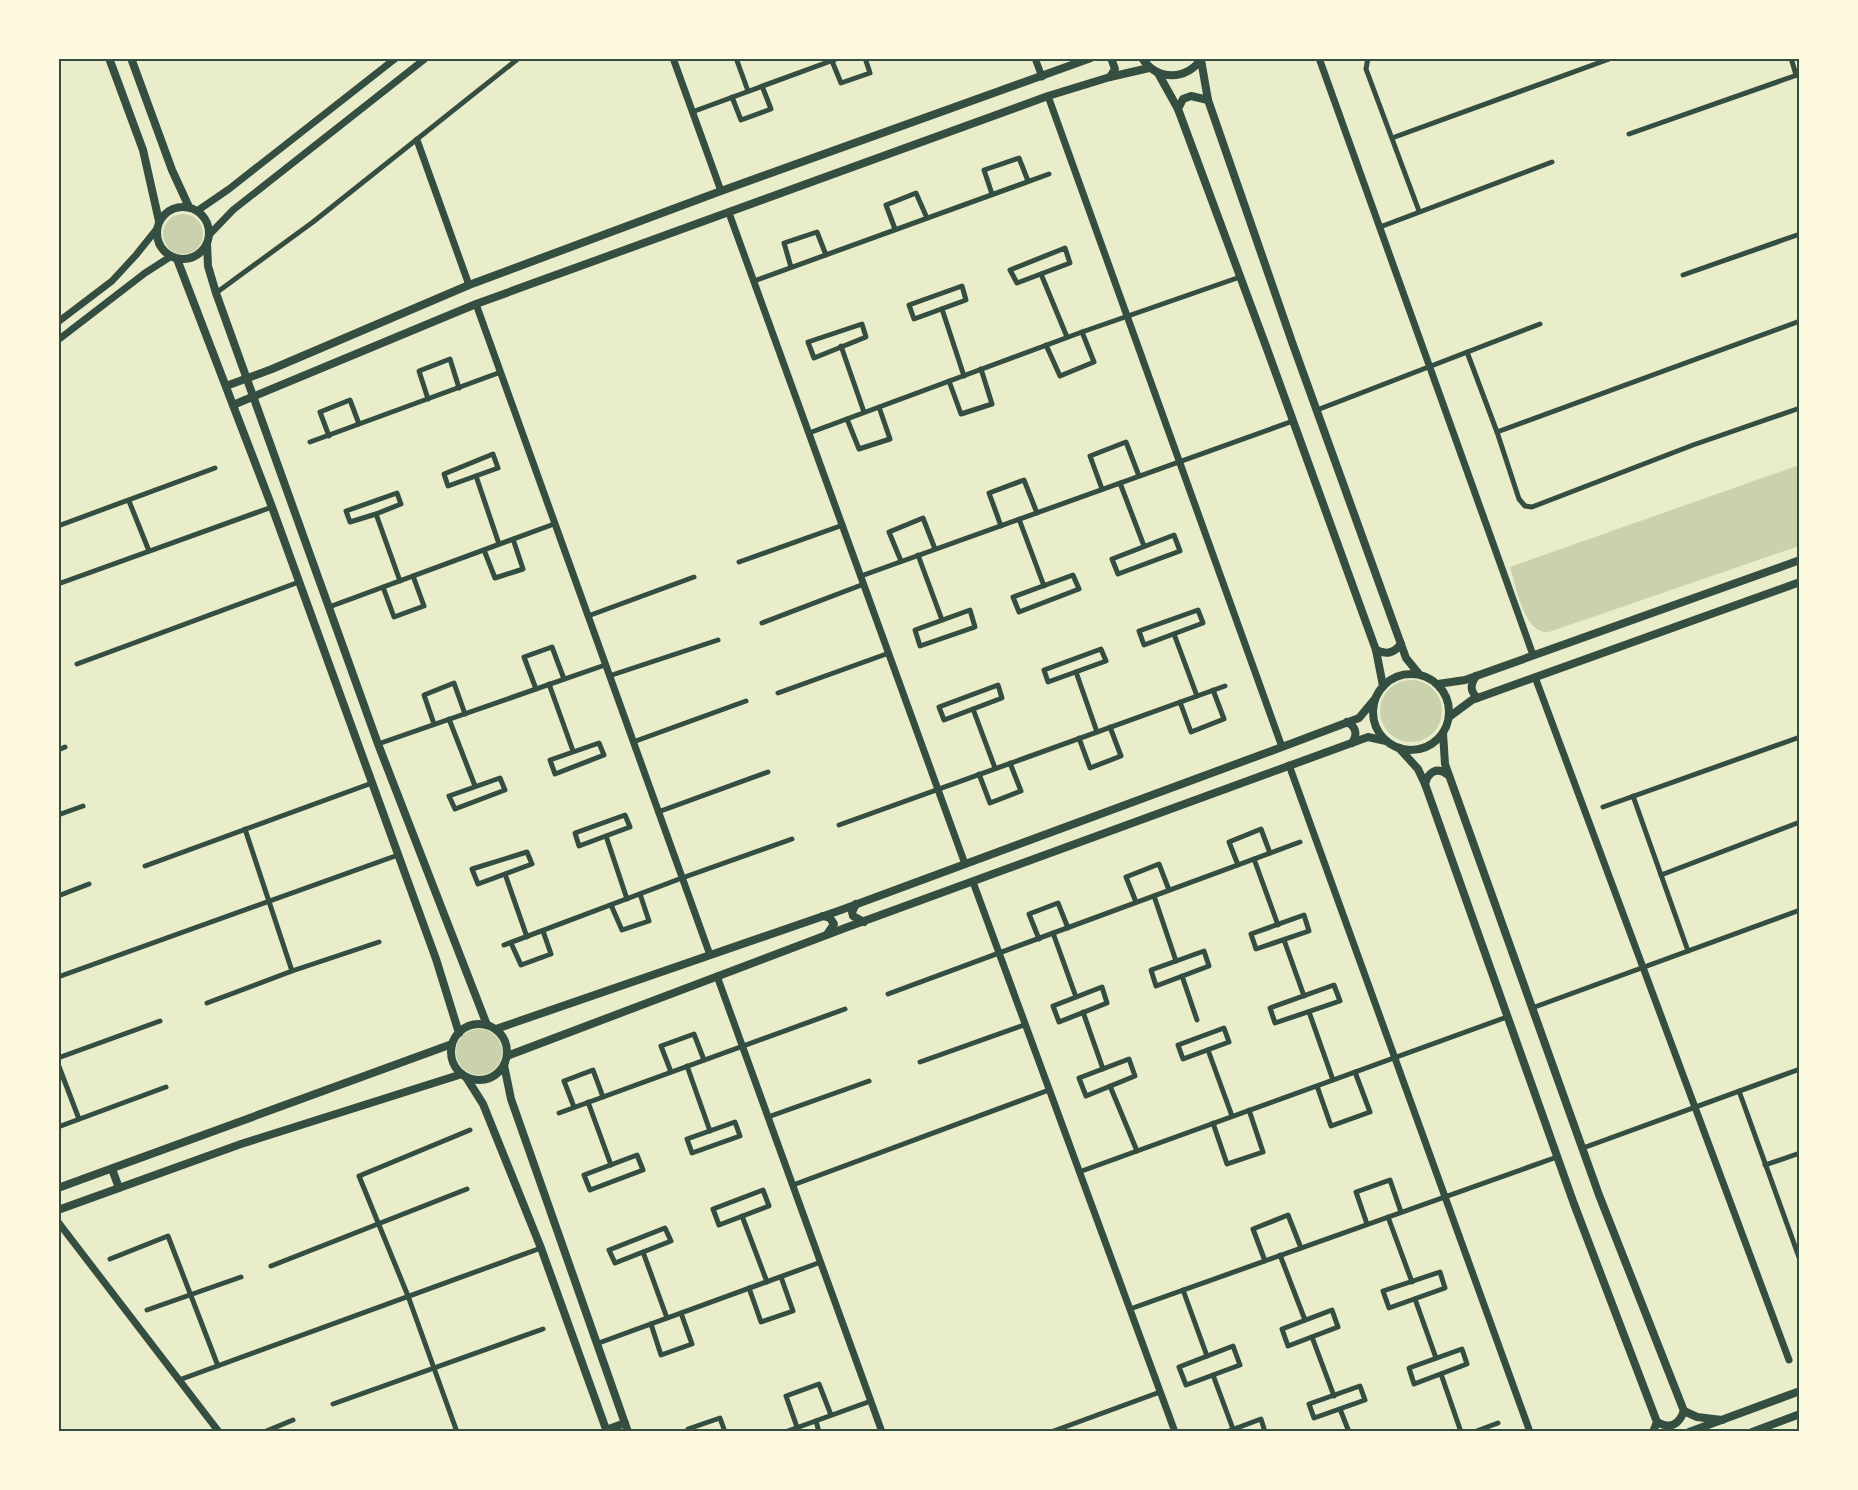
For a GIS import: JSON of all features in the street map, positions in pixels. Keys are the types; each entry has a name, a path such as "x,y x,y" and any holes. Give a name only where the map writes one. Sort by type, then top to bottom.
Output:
{"main road":[{"path":"109,58 142,150 158,225 159,246 174,258 226,386 436,959 459,1033"},
{"path":"131,58 172,170 189,207"},
{"path":"226,386 248,379 469,285 721,191 1091,58"},
{"path":"1110,77 1115,64 1111,58"},
{"path":"1142,58 1149,68 1158,73 1177,76 1186,73 1201,59"},
{"path":"1201,59 1208,100 1317,410 1406,658 1419,674"},
{"path":"233,405 476,304 1048,96 1149,68"},
{"path":"1158,73 1178,109 1293,421 1376,650 1383,686"},
{"path":"1178,109 1183,99 1191,96 1199,96 1208,100"},
{"path":"158,225 171,210 189,207 197,211 208,226 208,266 216,293 378,744 487,1025"},
{"path":"174,258 195,257 203,251 208,240"},
{"path":"1438,684 1465,680 1800,560"},
{"path":"1449,717 1476,698 1800,582"},
{"path":"1376,650 1390,653 1397,650 1401,644"},
{"path":"496,1029 823,916 1359,718 1383,686 1397,676 1408,673 1419,674 1438,684 1448,702 1449,717 1443,733 1445,764 1583,1148 1684,1411 1680,1422 1673,1426 1657,1422 1557,1157 1425,784 1418,769 1399,748 1386,741 1368,737 1289,765 824,936 507,1056"},
{"path":"1476,676 1471,683 1471,691 1476,698"},
{"path":"1374,700 1372,711 1374,722 1378,732 1386,741"},
{"path":"1347,722 1353,725 1356,731 1356,737 1352,743"},
{"path":"1399,748 1417,750 1427,747 1443,733"},
{"path":"1425,784 1427,776 1433,771 1442,771 1449,776"},
{"path":"856,904 852,912 853,916 864,922"},
{"path":"823,916 830,918 834,924 824,936"},
{"path":"58,1210 241,1144 464,1075 480,1080 488,1079 504,1065 507,1046 503,1036 496,1029 487,1025 472,1025 459,1033 452,1044 453,1060 464,1075 483,1104 541,1248 607,1431 627,1427 511,1099 504,1065"},
{"path":"58,1188 452,1044"},
{"path":"112,1169 119,1188"},
{"path":"1689,1431 1800,1391"},
{"path":"1684,1411 1697,1417 1722,1420"},
{"path":"1752,1431 1800,1414"},
{"path":"1653,1431 1657,1422"}],"street":[{"path":"197,211 229,189 396,58"},
{"path":"208,240 233,210 426,58"},
{"path":"216,293 312,222 519,58"},
{"path":"673,58 721,191"},
{"path":"736,58 748,92"},
{"path":"692,112 836,60 841,83 870,74 865,58"},
{"path":"1035,58 1042,77"},
{"path":"1319,58 1533,655"},
{"path":"1392,138 1568,76 1612,58"},
{"path":"1629,134 1798,74 1791,58"},
{"path":"1367,60 1366,69 1419,211"},
{"path":"732,97 741,120 771,110 762,86"},
{"path":"1048,96 1282,747"},
{"path":"417,140 469,285"},
{"path":"992,194 984,170 1019,158 1028,181"},
{"path":"1380,227 1552,162"},
{"path":"754,281 1049,174"},
{"path":"895,229 886,205 916,193 927,218"},
{"path":"729,213 965,864"},
{"path":"58,322 112,281 136,255 158,225"},
{"path":"791,267 784,243 817,232 826,255"},
{"path":"1683,275 1800,234"},
{"path":"1065,248 1070,263 1041,274 1017,283 1010,270 1065,248"},
{"path":"58,340 145,273 174,258"},
{"path":"1041,274 1067,338"},
{"path":"809,433 1127,315 1240,277"},
{"path":"962,286 966,300 942,309 915,319 909,305 962,286"},
{"path":"476,304 710,955"},
{"path":"942,309 964,376"},
{"path":"1497,432 1800,321"},
{"path":"862,324 866,337 841,346 814,358 808,342 862,324"},
{"path":"1317,410 1540,324"},
{"path":"1046,345 1060,376 1094,362 1082,332"},
{"path":"841,346 864,412"},
{"path":"1467,352 1519,499 1525,506 1532,507 1693,445 1800,408"},
{"path":"428,399 419,371 450,359 459,388"},
{"path":"949,381 961,414 992,404 981,369"},
{"path":"310,442 501,372"},
{"path":"328,436 320,412 350,400 359,424"},
{"path":"847,419 859,449 890,439 879,407"},
{"path":"861,576 1293,421"},
{"path":"1102,489 1090,456 1126,442 1139,476"},
{"path":"493,454 498,468 476,476 448,486 444,474 493,454"},
{"path":"58,526 215,468"},
{"path":"476,476 499,544"},
{"path":"1001,526 989,493 1024,480 1037,513"},
{"path":"1120,483 1144,546"},
{"path":"397,493 401,504 376,514 350,522 346,511 397,493"},
{"path":"129,501 149,551"},
{"path":"58,584 272,507"},
{"path":"376,514 400,581"},
{"path":"900,561 889,532 923,518 935,549"},
{"path":"1019,519 1044,586"},
{"path":"328,607 555,524"},
{"path":"740,562 843,525"},
{"path":"1174,535 1180,551 1118,574 1112,559 1144,546 1174,535"},
{"path":"484,550 495,578 523,569 513,539"},
{"path":"918,555 942,620"},
{"path":"1073,575 1079,589 1018,612 1013,597 1044,586 1073,575"},
{"path":"383,587 394,616 424,606 413,576"},
{"path":"588,616 694,577"},
{"path":"77,664 299,582"},
{"path":"762,623 864,584"},
{"path":"970,610 975,627 920,646 915,630 942,620 970,610"},
{"path":"1198,610 1203,623 1174,634 1144,645 1139,631 1198,610"},
{"path":"1174,634 1197,696"},
{"path":"609,676 718,640"},
{"path":"536,689 524,657 552,648 564,679"},
{"path":"1101,649 1106,661 1076,672 1048,682 1044,670 1101,649"},
{"path":"778,693 889,653"},
{"path":"378,744 605,665"},
{"path":"1076,672 1097,732"},
{"path":"1535,677 1789,1360"},
{"path":"434,724 424,694 454,683 465,714"},
{"path":"549,684 573,751"},
{"path":"998,685 1002,698 973,709 944,720 939,707 998,685"},
{"path":"839,825 1225,686"},
{"path":"1180,702 1191,732 1224,719 1213,690"},
{"path":"633,742 746,701"},
{"path":"973,709 995,768"},
{"path":"449,719 475,786"},
{"path":"1079,738 1090,768 1121,756 1110,727"},
{"path":"1603,807 1800,737"},
{"path":"599,743 604,755 555,774 550,760 573,751 599,743"},
{"path":"58,750 65,747"},
{"path":"979,774 990,803 1021,791 1010,763"},
{"path":"1289,765 1530,1431"},
{"path":"658,812 768,772"},
{"path":"500,778 505,790 455,809 449,796 475,786 500,778"},
{"path":"145,866 372,783"},
{"path":"1633,796 1688,951"},
{"path":"58,815 83,806"},
{"path":"625,815 630,826 606,836 579,846 575,833 625,815"},
{"path":"1660,875 1800,822"},
{"path":"245,829 292,971"},
{"path":"1238,865 1229,842 1261,829 1270,853"},
{"path":"606,836 627,899"},
{"path":"504,945 792,839"},
{"path":"888,994 1300,842"},
{"path":"527,852 532,864 505,874 478,884 472,869 527,852"},
{"path":"58,977 398,855"},
{"path":"1254,859 1278,925"},
{"path":"1136,902 1126,877 1159,864 1169,890"},
{"path":"505,874 527,937"},
{"path":"972,882 1175,1431"},
{"path":"58,896 89,884"},
{"path":"611,905 622,930 649,921 640,894"},
{"path":"1154,896 1176,961"},
{"path":"1039,939 1029,914 1058,903 1068,928"},
{"path":"1533,1008 1800,910"},
{"path":"1304,915 1310,931 1284,940 1256,949 1251,934 1304,915"},
{"path":"511,943 521,965 551,954 543,931"},
{"path":"1053,933 1076,997"},
{"path":"1284,940 1304,996"},
{"path":"207,1003 379,942"},
{"path":"1204,951 1209,966 1182,976 1156,986 1151,970 1204,951"},
{"path":"717,976 882,1431"},
{"path":"1182,976 1197,1020"},
{"path":"1334,986 1340,1001 1309,1012 1275,1023 1270,1008 1334,986"},
{"path":"1102,987 1107,1003 1083,1012 1059,1022 1053,1006 1102,987"},
{"path":"559,1113 845,1009"},
{"path":"1083,1012 1103,1069"},
{"path":"1309,1012 1334,1080"},
{"path":"1079,1172 1507,1017"},
{"path":"58,1058 160,1021"},
{"path":"920,1062 1024,1025"},
{"path":"1224,1028 1229,1042 1208,1050 1183,1059 1178,1045 1224,1028"},
{"path":"671,1072 661,1046 694,1034 704,1060"},
{"path":"1208,1050 1232,1116"},
{"path":"1128,1059 1135,1076 1110,1086 1086,1096 1079,1078 1128,1059"},
{"path":"58,1064 79,1119"},
{"path":"687,1066 710,1131"},
{"path":"1583,1148 1800,1069"},
{"path":"574,1107 564,1081 593,1070 603,1097"},
{"path":"1317,1086 1331,1126 1370,1112 1355,1072"},
{"path":"768,1117 869,1081"},
{"path":"1110,1086 1137,1151"},
{"path":"58,1127 166,1087"},
{"path":"793,1185 1048,1090"},
{"path":"1739,1091 1797,1246 1800,1260"},
{"path":"588,1102 611,1165"},
{"path":"1213,1123 1227,1164 1263,1152 1249,1110"},
{"path":"735,1122 740,1136 692,1153 687,1139 710,1131 735,1122"},
{"path":"457,1431 408,1296 359,1176 470,1130"},
{"path":"1766,1165 1800,1153"},
{"path":"637,1155 643,1170 590,1190 584,1175 611,1165 637,1155"},
{"path":"1130,1309 1557,1157"},
{"path":"1367,1224 1356,1192 1390,1180 1401,1212"},
{"path":"271,1266 466,1189"},
{"path":"763,1190 769,1206 742,1216 718,1225 713,1209 763,1190"},
{"path":"1265,1261 1253,1229 1288,1215 1301,1248"},
{"path":"742,1216 767,1282"},
{"path":"1388,1217 1412,1282"},
{"path":"58,1222 219,1431"},
{"path":"665,1228 670,1242 643,1252 615,1263 609,1250 665,1228"},
{"path":"110,1259 168,1236 218,1366"},
{"path":"179,1380 541,1248"},
{"path":"643,1252 667,1318"},
{"path":"1280,1255 1305,1320"},
{"path":"596,1344 821,1262"},
{"path":"1440,1272 1445,1288 1389,1308 1383,1291 1412,1282 1440,1272"},
{"path":"147,1310 241,1277"},
{"path":"749,1288 761,1322 792,1311 781,1277"},
{"path":"1183,1290 1207,1356"},
{"path":"1415,1299 1436,1358"},
{"path":"1332,1310 1338,1327 1312,1337 1288,1346 1282,1329 1332,1310"},
{"path":"651,1324 661,1355 692,1344 681,1313"},
{"path":"333,1404 543,1329"},
{"path":"1312,1337 1334,1396"},
{"path":"1233,1346 1240,1365 1186,1385 1179,1366 1207,1356 1233,1346"},
{"path":"1462,1349 1467,1364 1441,1374 1414,1384 1408,1368 1462,1349"},
{"path":"1441,1374 1461,1431"},
{"path":"1213,1375 1233,1429"},
{"path":"797,1427 786,1396 819,1384 831,1415"},
{"path":"1360,1386 1365,1400 1340,1409 1314,1418 1309,1404 1360,1386"},
{"path":"1051,1431 1160,1392"},
{"path":"785,1431 871,1401"},
{"path":"1340,1409 1349,1431"},
{"path":"689,1431 688,1429 720,1418 725,1431"},
{"path":"1226,1431 1261,1419 1265,1431"},
{"path":"264,1431 293,1420"},
{"path":"816,1421 819,1431"},
{"path":"1474,1431 1498,1423"}],"green space":[{"path":"183,214 191,215 197,220 202,226 202,242 197,248 191,253 183,254 175,253 169,248 164,242 163,234 164,226 169,220 175,215"},
{"path":"1799,465 1799,546 1549,632 1540,631 1527,618 1518,597 1510,567"},
{"path":"1411,680 1428,685 1433,689 1437,694 1442,711 1437,728 1433,733 1428,737 1411,742 1394,737 1389,733 1385,728 1380,711 1385,694 1389,689 1394,685"},
{"path":"479,1029 495,1036 502,1052 495,1068 479,1075 463,1068 456,1052 463,1036"}]}
